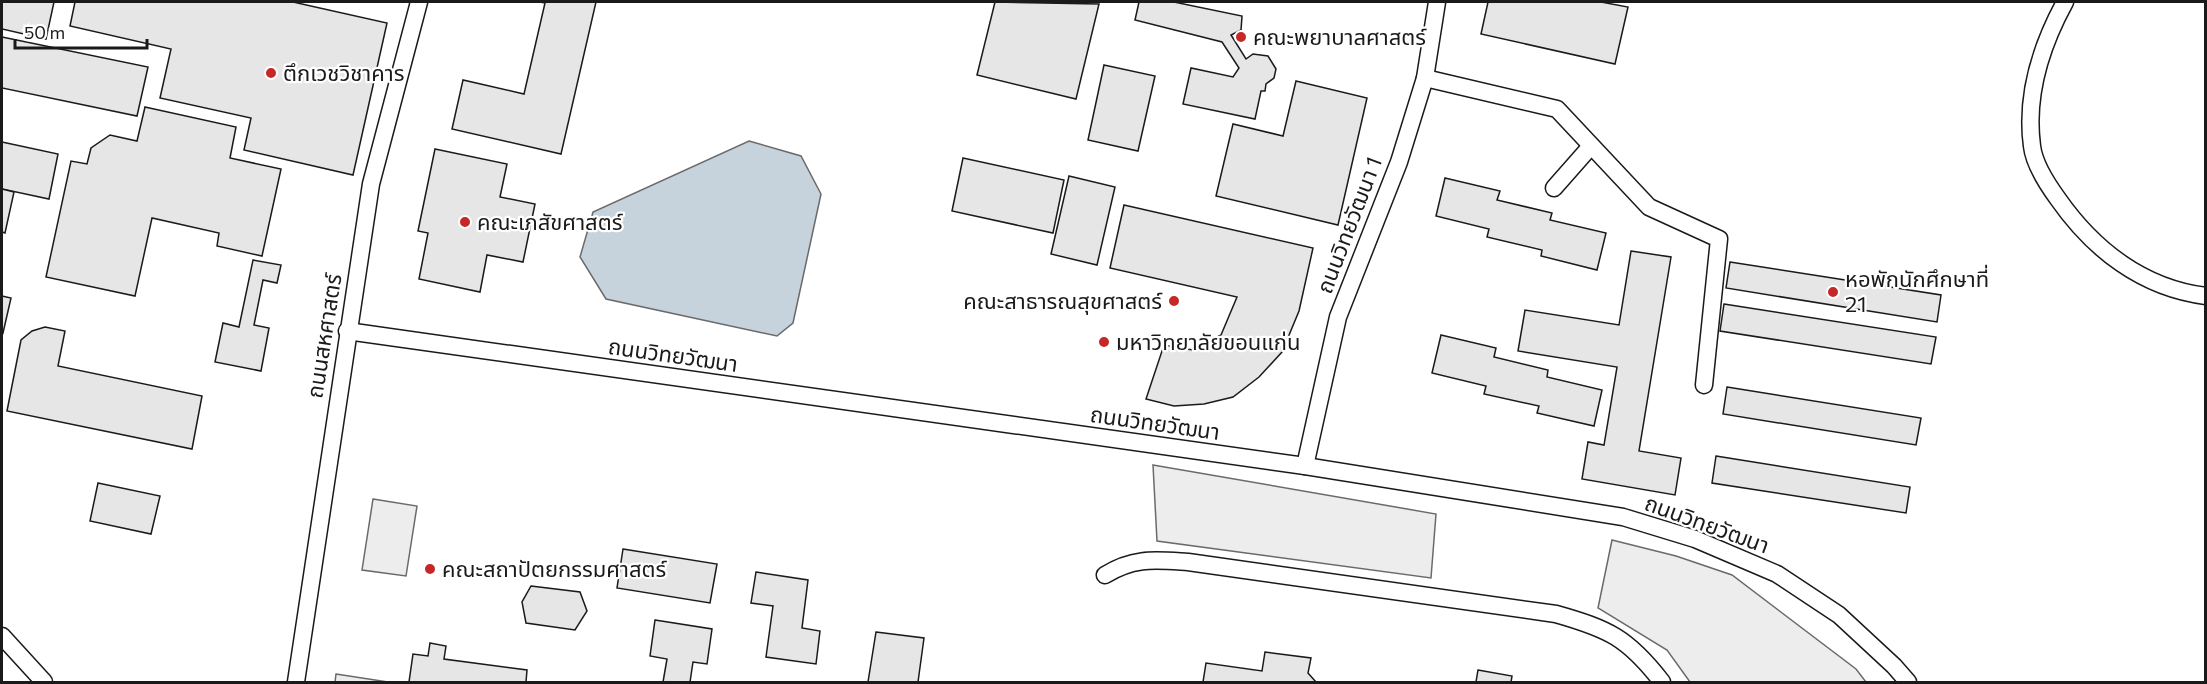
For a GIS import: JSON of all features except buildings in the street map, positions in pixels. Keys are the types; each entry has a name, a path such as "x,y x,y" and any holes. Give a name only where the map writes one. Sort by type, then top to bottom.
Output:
{"street":[{"name":"ถนนสหศาสตร์","path":"296,682 370,184 419,2"},
{"name":"ถนนวิทยวัฒนา 1","path":"1305,466 1338,317 1399,162 1425,78 1437,2"},
{"path":"2065,2 2048,34 2036,73 2030,112 2032,148 2048,185 2079,228 2111,258 2146,278 2192,294 2205,296"},
{"path":"1425,78 1557,109 1649,207 1719,239 1704,385"},
{"path":"1554,188 1592,146"},
{"name":"ถนนวิทยวัฒนา","path":"347,331 1305,466 1623,518 1695,538 1777,574 1839,615 1908,682"},
{"path":"1105,575 1123,564 1151,560 1188,562 1556,614 1601,626 1622,640 1646,662 1662,682"},
{"path":"2,636 44,682"}],"shaded area":[{"path":"749,141 801,156 821,194 793,323 777,336 606,299 580,257 593,212"},
{"path":"1153,465 1436,514 1431,578 1157,541"},
{"path":"373,499 417,506 406,576 362,570"},
{"path":"1612,540 1676,556 1732,575 1856,669 1866,682 1690,682 1667,650 1598,608"},
{"path":"336,674 388,682 335,682"}],"place":[{"name":"คณะพยาบาลศาสตร์","path":"1241,37"},
{"name":"ตึกเวชวิชาคาร","path":"271,73"},
{"name":"คณะเภสัขศาสตร์","path":"465,222"},
{"name":"หอพักนักศึกษาที่ 21","path":"1833,292"},
{"name":"คณะสาธารณสุขศาสตร์","path":"1174,301"},
{"name":"มหาวิทยาลัยขอนแก่น","path":"1104,342"},
{"name":"คณะสถาปัตยกรรมศาสตร์","path":"430,569"}]}
